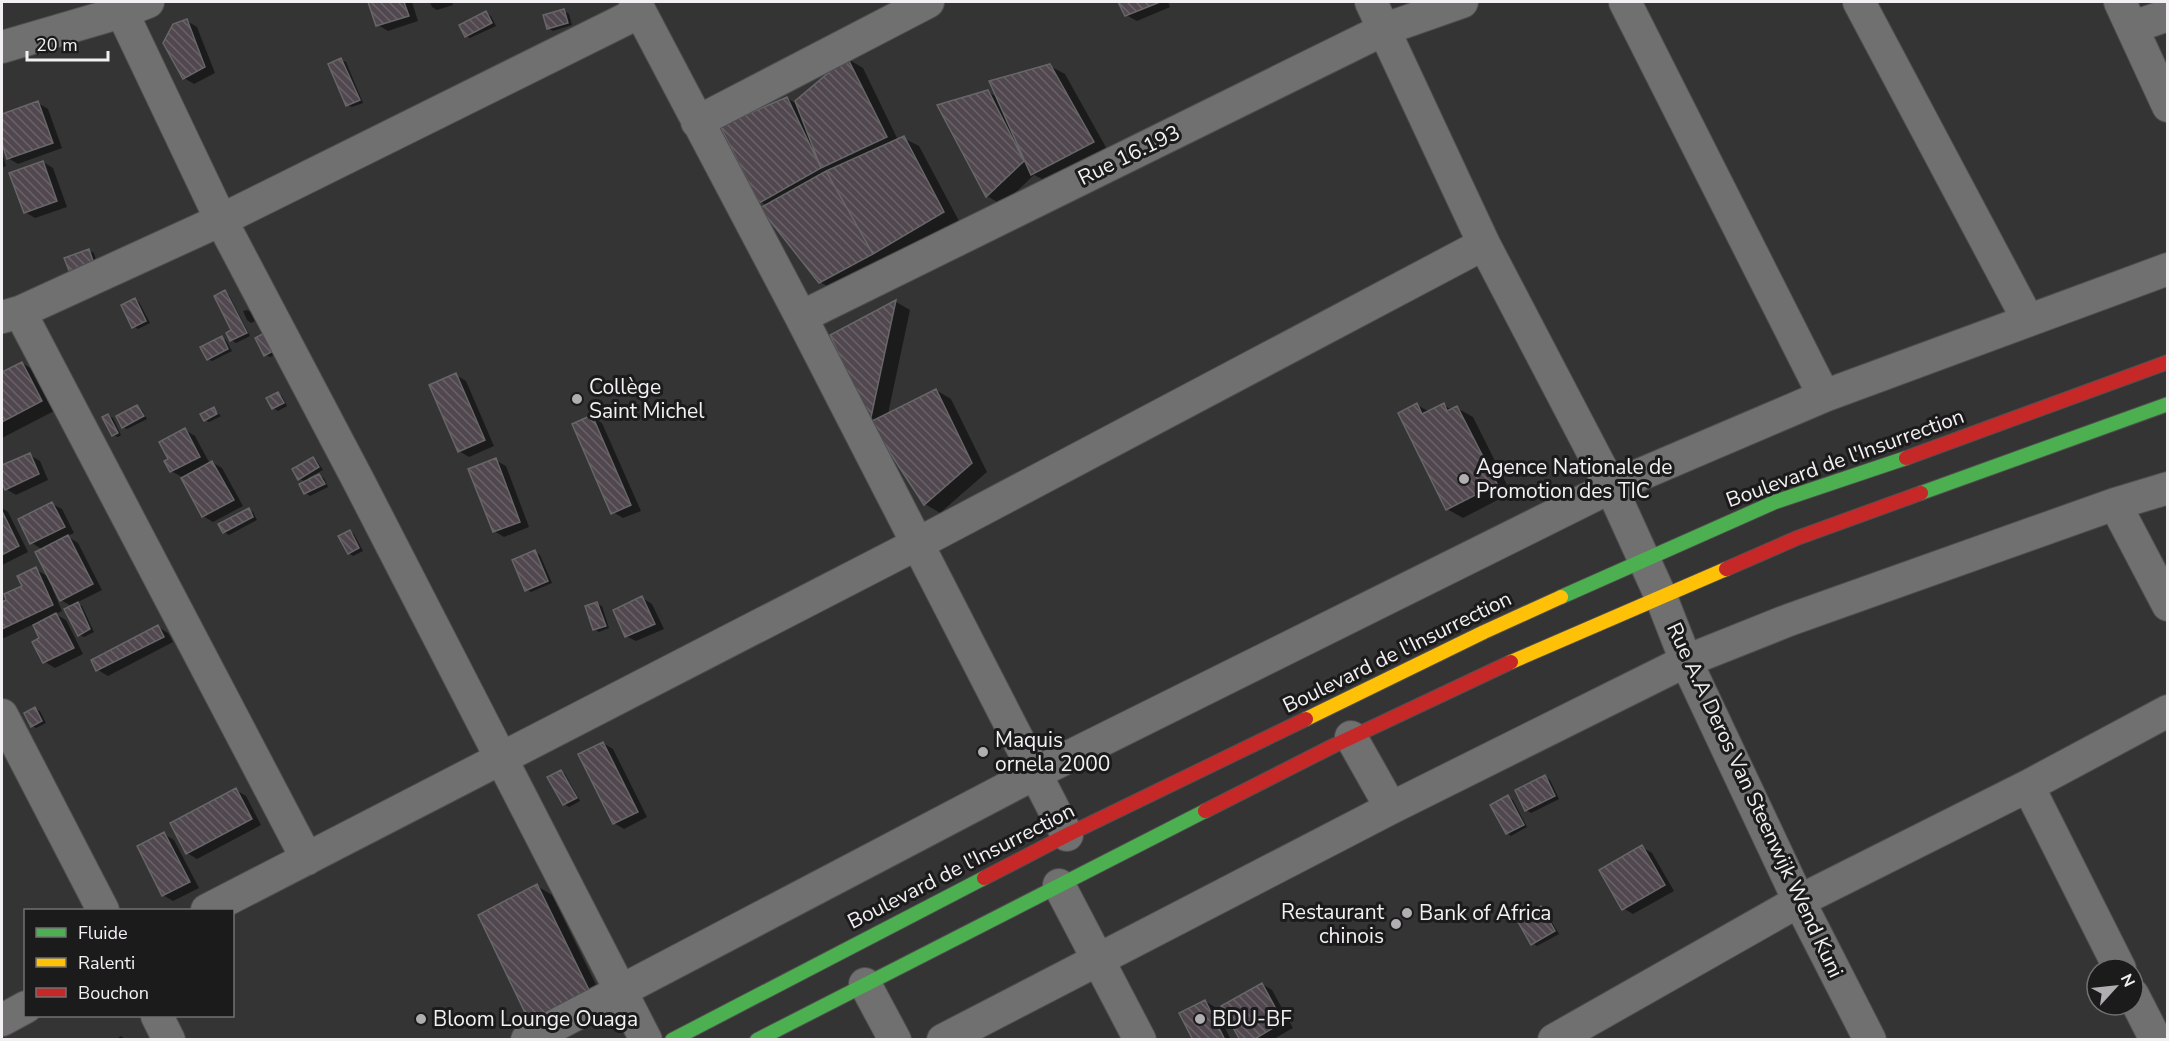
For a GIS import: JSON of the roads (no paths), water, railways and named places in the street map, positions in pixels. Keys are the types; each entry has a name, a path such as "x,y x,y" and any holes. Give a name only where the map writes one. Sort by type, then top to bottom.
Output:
{"main road":[{"name":"Boulevard de l'Insurrection","path":"672,1040 1066,835 1484,632 1775,502 1897,461 2168,362"},
{"path":"757,1040 1351,737 1488,672 1797,538 2168,404"}],"street":[{"path":"697,122 928,2"},
{"name":"Rue 16.193","path":"801,317 1378,15 1462,2"},
{"path":"1625,2 1824,396"},
{"path":"1859,2 2028,320"},
{"path":"2,46 135,7 221,220 363,490 645,1040"},
{"path":"306,859 11,315 221,220 637,7 801,317 1066,835"},
{"path":"2168,15 2126,14 2168,106"},
{"name":"Rue A.A Deros Van Steenwijk Wend Kuni","path":"1378,15 1484,244 1611,487 1686,661 1799,901 1870,1040"},
{"path":"209,909 917,544 1484,244"},
{"path":"527,1040 1036,773 1611,487 1824,396 2168,269"},
{"path":"943,1040 1391,808 1686,661 1789,620 2115,504 2168,488"},
{"path":"2115,504 2168,605"},
{"path":"1554,1040 1596,1029 1799,901 2028,786 2168,711"},
{"path":"2,715 102,909"},
{"path":"1351,737 1391,808"},
{"path":"2028,786 2114,957"},
{"path":"1059,885 1140,1040"},
{"path":"865,984 895,1040"},
{"path":"2,1020 24,1008"},
{"path":"158,1017 170,1040"},
{"path":"2144,1017 2156,1040"}],"place":[{"name":"Collège Saint Michel","path":"577,399"},
{"name":"Agence Nationale de Promotion des TIC","path":"1464,479"},
{"name":"Maquis ornela 2000","path":"983,752"},
{"name":"Bank of Africa","path":"1407,913"},
{"name":"Restaurant chinois","path":"1396,924"},
{"name":"Bloom Lounge Ouaga","path":"421,1019"},
{"name":"BDU-BF","path":"1200,1019"}]}
